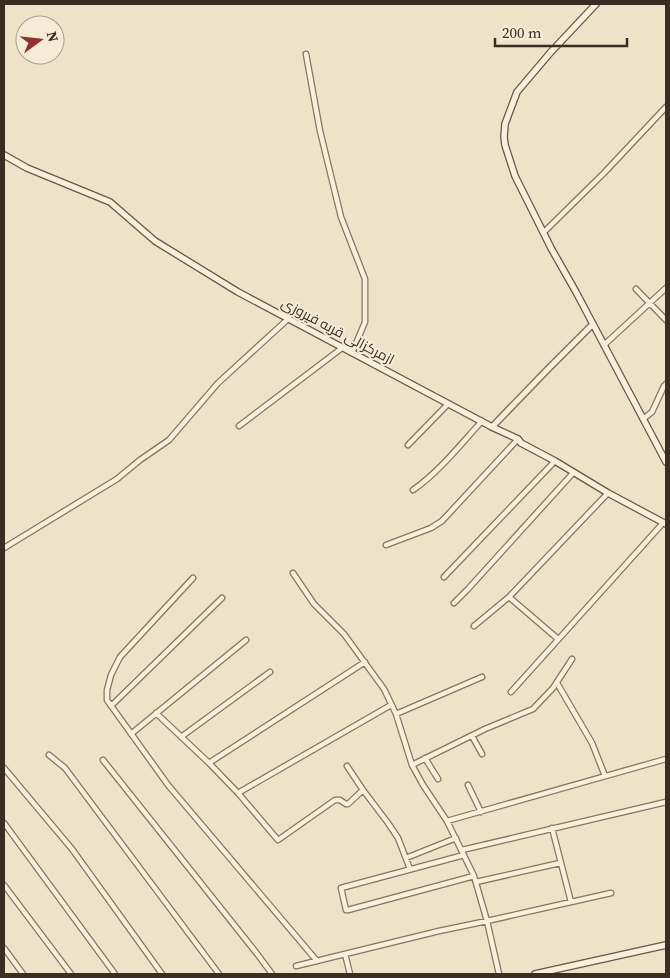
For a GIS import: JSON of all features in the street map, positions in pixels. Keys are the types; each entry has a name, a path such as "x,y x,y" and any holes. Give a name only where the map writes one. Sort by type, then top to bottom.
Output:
{"main road":[{"path":"596,4 517,92 505,124 505,145 515,176 555,255 666,459"},
{"name":"ازمرکزالی قریه فیروزی","path":"4,155 27,168 110,202 155,241 238,292 448,404 518,439 521,443 573,473 665,523"},
{"path":"534,974 666,944"}],"street":[{"path":"306,54 320,131 339,209 365,279 365,322 352,353"},
{"path":"544,232 666,108"},
{"path":"604,345 666,288"},
{"path":"636,289 666,320"},
{"path":"4,548 117,479 169,440 218,383 288,319"},
{"path":"492,427 593,324"},
{"path":"239,426 342,348"},
{"path":"643,419 652,412 666,384"},
{"path":"408,445 448,404"},
{"path":"413,490 434,472 482,421"},
{"path":"386,545 431,528 442,521 518,439"},
{"path":"444,576 555,461"},
{"path":"454,603 573,473"},
{"path":"474,626 509,597 608,493"},
{"path":"511,692 665,523"},
{"path":"293,574 314,604 344,634 384,689 396,714 412,765 423,785 448,821 474,876 499,974"},
{"path":"193,578 120,658 106,690 108,700 168,785 317,961"},
{"path":"509,597 558,639"},
{"path":"111,706 222,598"},
{"path":"131,734 246,640"},
{"path":"412,765 533,709 557,682 572,659"},
{"path":"209,763 365,662"},
{"path":"181,737 270,672"},
{"path":"396,714 482,678"},
{"path":"557,682 592,743 605,776"},
{"path":"238,793 391,705"},
{"path":"156,713 238,793 278,840 335,800 348,804 363,790"},
{"path":"472,736 482,754"},
{"path":"49,755 65,768 219,974"},
{"path":"425,758 438,779"},
{"path":"448,821 666,759"},
{"path":"103,760 272,974"},
{"path":"347,766 398,838 410,869"},
{"path":"4,768 72,849 162,974"},
{"path":"468,785 480,812"},
{"path":"474,876 346,910 341,888 552,828 666,802"},
{"path":"4,823 115,974"},
{"path":"552,828 571,902"},
{"path":"406,858 456,838"},
{"path":"476,882 560,863"},
{"path":"4,885 71,974"},
{"path":"296,966 439,931 611,893"},
{"path":"4,948 23,974"},
{"path":"345,954 349,974"}]}
